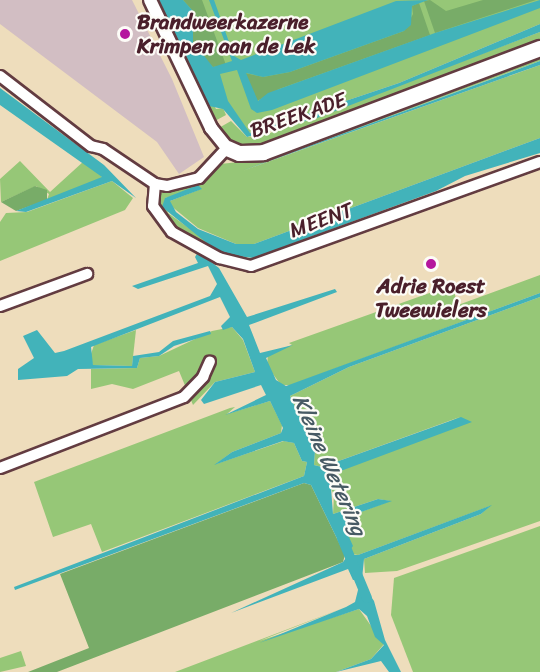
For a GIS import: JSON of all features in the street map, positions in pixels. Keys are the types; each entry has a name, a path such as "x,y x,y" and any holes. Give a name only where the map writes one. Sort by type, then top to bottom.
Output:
{"main road":[{"name":"BREEKADE","path":"227,148 239,153 263,152 540,48"}],"street":[{"path":"150,0 211,128 227,148"},
{"path":"0,76 91,146 103,149 156,184"},
{"name":"BREEKADE","path":"156,184 172,185 199,178 227,148"},
{"name":"MEENT","path":"156,184 153,206 172,232 241,266 260,263 540,162"},
{"path":"0,306 87,274"},
{"path":"0,468 184,397 203,376 210,361"}],"shaded area":[{"path":"0,0 132,0 172,79 204,157 179,174 157,142 0,24"}],"green space":[{"path":"154,0 159,0 216,109 223,108 226,115 213,122"},
{"path":"172,0 540,0 540,24 399,83 250,133 240,128"},
{"path":"183,0 202,0 226,65 213,67 204,60 193,42 193,11"},
{"path":"430,0 446,11 483,0 536,0 435,33 424,1"},
{"path":"419,3 430,35 279,89 257,101 245,73 263,77 290,72 404,31 413,14 412,6"},
{"path":"540,32 540,42 257,148 236,145 217,129 231,121 247,137 270,133"},
{"path":"540,53 540,61 242,171 540,65 540,138 254,244 236,244 198,228 170,205 170,201 201,189 165,198 168,213 222,252 176,231 156,205 162,192 220,164 259,160"},
{"path":"20,161 50,192 84,161 100,172 103,180 47,200 49,194 36,186 1,202 0,179"},
{"path":"112,181 133,198 125,210 0,261 0,222 6,213 27,212"},
{"path":"35,186 47,190 47,200 16,211 1,202"},
{"path":"540,275 540,293 291,385 281,385 267,366 268,354 292,345 289,343 452,285 458,305"},
{"path":"540,297 540,521 397,571 365,573 364,559 481,514 490,506 358,555 351,554 346,522 350,516 390,501 378,499 333,514 334,495 327,480 330,475 460,417 322,467 314,465 315,451 290,396 349,367"},
{"path":"232,327 243,340 255,372 215,382 193,405 179,371 133,389 112,384 91,389 91,369 137,368 140,358 159,356 212,331"},
{"path":"136,330 132,366 93,365 90,357 94,345"},
{"path":"270,401 282,425 281,433 232,452 216,464 284,441 294,443 302,461 307,462 304,476 102,552 91,524 53,537 34,482 230,408 235,407 227,414"},
{"path":"304,483 311,485 342,549 346,551 343,562 57,672 28,672 89,648 60,574"},
{"path":"540,526 540,672 413,672 391,615 394,578"},
{"path":"346,607 259,641 359,609 384,644 371,659 336,672 175,672"},
{"path":"21,651 26,666 0,672 0,658"}],"water":[{"path":"159,0 183,0 193,11 193,42 213,67 232,61 209,0 214,0 234,56 241,60 396,1 428,0 412,6 411,25 404,31 290,72 263,77 246,73 258,101 268,93 435,33 540,0 540,8 272,110 257,113 251,109 237,70 220,74 228,101 250,133 399,83 540,24 540,32 317,118 247,137 223,109 209,106"},
{"path":"540,61 540,65 241,171 481,83"},
{"path":"0,88 104,165 136,198 112,181 26,212 16,211 102,177 0,105"},
{"path":"540,138 540,153 465,176 436,191 253,258 230,255 213,248 162,207 165,198 198,185 202,189 170,201 176,212 198,229 236,244 254,244"},
{"path":"198,252 219,268 247,317 335,289 337,292 249,325 260,353 293,345 266,358 276,380 286,386 540,293 540,297 349,367 290,396 315,451 314,465 322,467 461,417 472,422 330,475 333,514 378,499 392,501 350,516 345,528 353,546 350,550 342,549 311,485 304,483 15,590 14,587 304,476 307,462 302,461 294,443 283,441 214,465 232,452 281,433 283,428 270,401 225,415 266,395 261,385 204,404 201,400 215,382 255,372 243,339 232,327 223,330 221,326 230,317 220,297 91,347 93,365 132,366 133,356 159,352 173,341 210,331 211,334 174,346 159,356 140,358 137,368 78,369 67,376 18,380 18,369 34,358 23,336 37,330 55,353 210,296 217,284 208,266 138,289 132,286 198,263 195,257"},
{"path":"492,505 481,514 364,559 362,579 353,580 348,569 231,613 343,562 348,555 358,555"},
{"path":"364,586 374,601 385,640 401,672 389,672 381,661 336,672 371,659 384,645 375,637 367,616 359,609 259,643 346,607 355,602 358,590"}],"waterway":[{"name":"Kleine Wetering","path":"342,538 367,598"}],"place":[{"name":"Brandweerkazerne Krimpen aan de Lek","path":"125,34"},
{"name":"Adrie Roest Tweewielers","path":"431,264"}]}
